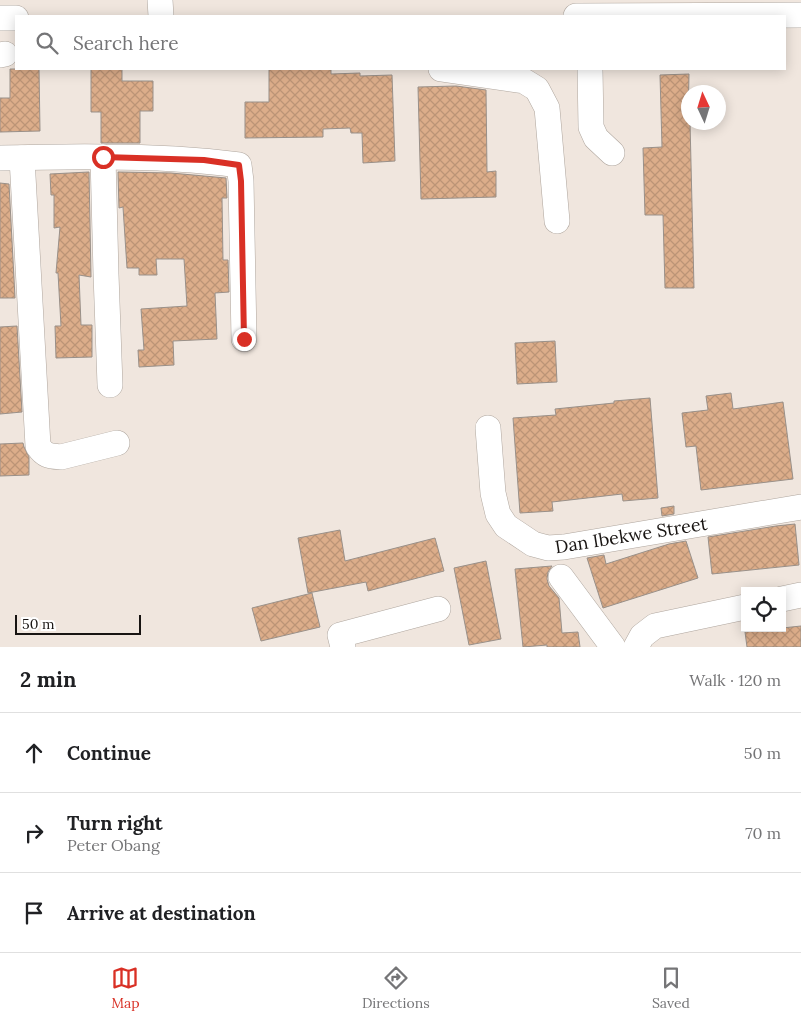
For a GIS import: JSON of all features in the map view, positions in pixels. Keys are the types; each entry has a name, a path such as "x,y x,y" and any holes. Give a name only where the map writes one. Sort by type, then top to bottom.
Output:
{"street":[{"path":"160,0 161,15"},
{"path":"786,15 801,15"},
{"path":"0,18 15,18"},
{"path":"446,70 524,82 537,90 547,108 557,221"},
{"path":"590,70 591,127 596,138 612,152"},
{"path":"103,157 110,385"},
{"path":"117,443 60,456 43,454 38,446 11,158 103,157 204,160 239,165 241,181 244,339"},
{"name":"Dan Ibekwe Street","path":"488,428 493,493 498,514 506,526 532,544 548,548 564,547 801,507"},
{"path":"562,577 613,647"},
{"path":"786,598 801,594"},
{"path":"342,641 438,608"},
{"path":"636,647 642,636 655,626 741,608"}],"building":[{"path":"10,69 39,70 40,131 0,132 0,98 10,98"},
{"path":"91,70 122,70 122,81 153,81 153,111 140,111 140,143 101,143 101,112 91,112"},
{"path":"269,70 331,70 331,74 360,73 360,76 392,75 395,161 363,163 362,133 351,133 350,128 323,129 323,137 245,138 245,102 269,102"},
{"path":"689,74 689,85 681,85 681,130 690,130 694,288 665,288 663,215 645,215 643,148 662,147 660,75"},
{"path":"456,86 486,90 487,172 496,171 496,197 421,199 418,87"},
{"path":"89,172 91,277 79,275 81,325 92,325 92,357 56,358 55,326 61,326 58,273 56,273 60,227 54,228 54,195 51,195 50,174"},
{"path":"118,172 171,173 226,178 227,198 222,198 223,260 228,260 229,292 215,293 217,339 173,341 174,365 139,367 138,350 144,350 141,309 187,306 184,259 156,259 157,275 139,275 139,268 127,268 123,207 119,208"},
{"path":"0,183 9,184 15,298 0,298"},
{"path":"17,326 22,412 0,414 0,327"},
{"path":"555,341 557,382 517,384 515,343"},
{"path":"731,393 733,409 783,402 793,479 701,490 696,446 686,447 682,413 708,410 706,396"},
{"path":"650,398 658,498 623,501 622,494 552,502 553,511 520,513 513,418 556,415 555,409"},
{"path":"23,443 29,457 29,475 0,476 0,444"},
{"path":"674,506 674,514 662,516 661,508"},
{"path":"795,524 799,565 712,574 708,537"},
{"path":"340,530 345,561 435,538 444,571 368,591 366,582 308,593 298,538"},
{"path":"686,541 698,578 603,608 587,558 604,555 606,564 669,544"},
{"path":"486,561 501,639 469,645 454,568"},
{"path":"552,566 548,572 547,579 549,586 559,598 562,633 578,632 580,647 547,647 547,645 523,647 515,569"},
{"path":"312,593 320,627 261,641 252,608"},
{"path":"801,626 801,647 747,647 745,632 786,632 786,628"}],"route":[{"path":"103,157 204,160 239,165 241,181 244,339"}]}
